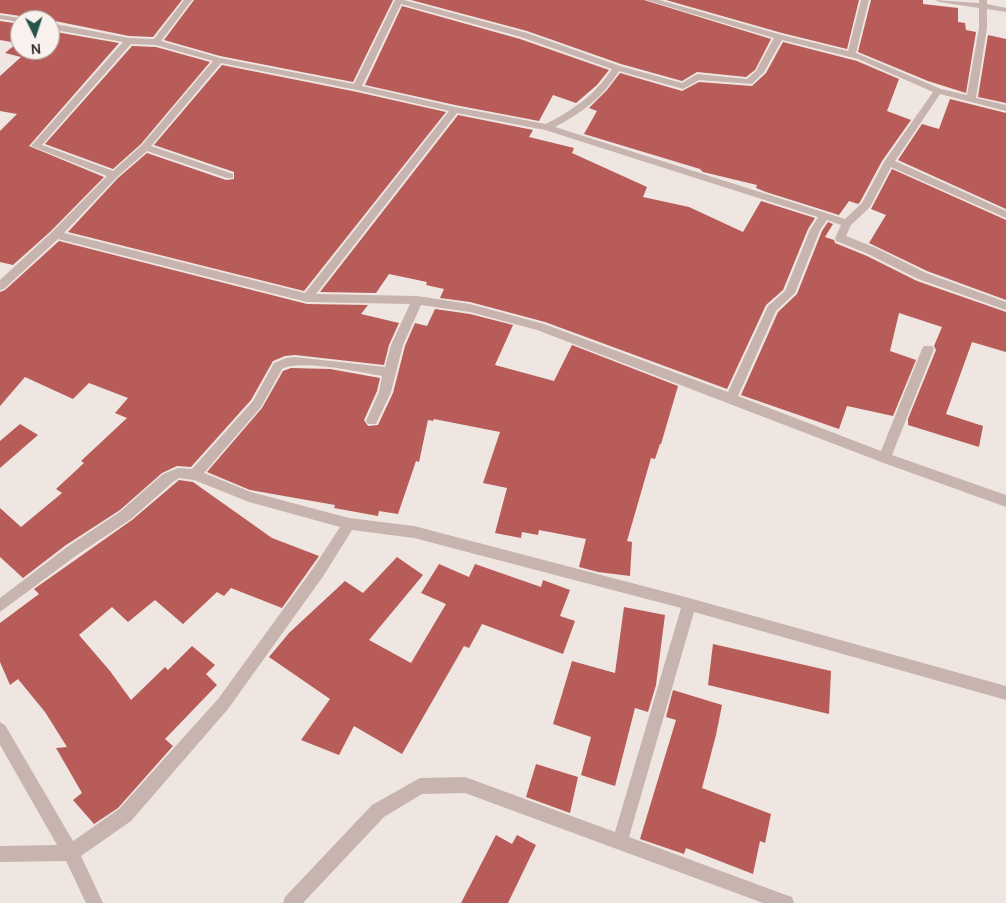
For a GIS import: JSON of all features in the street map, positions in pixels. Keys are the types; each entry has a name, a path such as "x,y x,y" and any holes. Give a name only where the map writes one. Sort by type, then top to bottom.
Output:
{"street":[{"path":"156,42 188,0"},
{"path":"357,87 398,0 524,35 617,68 683,86 697,77 749,82 760,72 779,38"},
{"path":"650,0 779,38 861,57 938,91 1006,108"},
{"path":"851,55 865,0"},
{"path":"939,0 983,3 1006,10"},
{"path":"971,98 983,28 983,3"},
{"path":"60,28 129,41 156,42 219,60 357,87 455,110 547,127 847,223"},
{"path":"114,175 36,146 129,41"},
{"path":"0,286 56,235 114,175 145,147 182,107 219,60"},
{"path":"547,127 578,112 608,84 617,68"},
{"path":"938,91 889,162 866,205 847,223 840,238 872,251 922,276 1006,306"},
{"path":"306,298 455,110"},
{"path":"145,147 230,176"},
{"path":"889,162 1006,215"},
{"path":"731,398 772,309 790,292 815,230 824,216"},
{"path":"56,235 306,298 417,300 470,308 540,327 1006,502"},
{"path":"372,421 385,392 397,345 417,300"},
{"path":"886,458 928,349"},
{"path":"195,475 257,404 278,366 294,361 389,372"},
{"path":"0,606 72,551 126,514 168,478 178,473 195,475 249,497 350,524 414,532 689,604 1006,693"},
{"path":"0,854 71,854 126,815 223,704 319,571 350,524"},
{"path":"620,842 689,604"},
{"path":"0,730 71,854 94,903"},
{"path":"291,903 378,811 420,786 465,785 786,903"}],"building":[{"path":"0,0 182,0 153,37 129,36 60,22 60,10 10,10 10,14 0,13"},
{"path":"194,0 393,0 353,82 220,56 164,40"},
{"path":"411,0 644,0 771,39 755,70 746,77 697,72 682,81 621,64 527,31"},
{"path":"666,0 859,0 847,49 782,33"},
{"path":"871,0 923,0 923,4 958,8 958,22 965,23 966,30 976,32 966,93 928,81 858,52"},
{"path":"402,6 520,39 609,70 597,85 576,103 553,95 539,121 365,85"},
{"path":"0,21 10,22 10,42 0,40"},
{"path":"60,33 119,43 29,146 104,177 51,231 13,265 0,262 0,131 17,114 0,111 0,76 18,60 60,60"},
{"path":"988,35 1006,39 1006,103 978,97"},
{"path":"783,42 857,61 899,79 887,111 911,120 882,161 860,202 858,204 849,201 839,215 766,192 756,188 757,185 703,172 700,169 584,134 597,111 589,108 607,90 620,73 682,91 699,82 752,86 766,73"},
{"path":"132,46 156,47 210,62 141,144 113,169 45,144"},
{"path":"222,65 446,112 304,291 68,232 118,178 147,153 226,180 234,179 234,172 154,145"},
{"path":"950,99 1006,113 1006,209 898,160 922,124 939,129"},
{"path":"458,115 533,130 529,137 574,148 572,153 647,187 643,197 689,207 743,232 761,201 815,218 808,229 783,290 766,305 727,389 545,322 470,302 440,298 444,289 426,285 427,282 389,274 376,293 320,292"},
{"path":"892,169 1006,220 1006,300 927,271 869,243 886,215 871,209"},
{"path":"828,222 833,224 825,237 834,240 835,243 867,256 917,281 1006,312 1006,352 972,342 946,414 983,426 979,447 908,425 908,419 936,350 934,346 942,327 899,313 890,351 916,360 893,416 847,406 839,429 741,395 778,312 797,294 822,231"},
{"path":"59,241 307,304 368,305 361,314 399,323 389,345 384,365 295,355 285,356 273,361 251,400 191,467 177,466 162,473 120,510 66,545 23,578 0,557 0,508 21,527 62,493 56,489 84,463 81,461 127,418 115,413 128,398 89,383 73,399 25,377 0,406 0,292 5,290"},
{"path":"435,309 470,314 513,325 495,365 554,381 572,345 678,386 661,444 655,459 651,458 627,541 632,542 630,576 598,572 579,567 586,539 539,530 538,535 522,532 521,538 495,533 507,488 483,483 500,432 434,419 433,421 428,420 419,462 416,461 398,514 379,511 378,516 334,508 335,505 250,490 207,472 262,408 283,371 291,368 330,369 380,378 377,391 364,420 368,426 378,425 393,393 405,346 415,323 427,326"},
{"path":"20,424 38,435 0,468 0,441"},
{"path":"179,480 193,482 272,538 319,556 282,608 231,588 224,596 217,592 183,624 155,600 128,622 112,607 79,635 110,671 131,700 165,667 168,670 192,646 215,665 206,674 217,685 165,739 173,746 118,808 94,824 73,800 82,793 56,748 67,747 45,712 18,679 10,685 0,662 0,623 39,594 34,589 132,520"},
{"path":"397,557 423,575 369,640 411,663 446,604 421,593 439,564 469,577 475,564 541,587 543,580 570,590 560,616 575,621 563,654 482,624 469,648 464,646 402,754 354,726 339,755 301,740 330,699 269,657 289,633 345,581 363,593"},
{"path":"624,607 665,615 656,685 648,712 635,708 615,786 581,775 591,737 553,724 572,661 615,673"},
{"path":"713,644 831,671 829,714 708,685"},
{"path":"673,690 722,705 702,788 771,814 765,843 760,841 753,874 686,848 684,854 640,839 676,720 666,717"},
{"path":"536,764 578,777 570,813 526,797"},
{"path":"496,835 512,844 517,835 536,845 508,903 461,903"}]}
